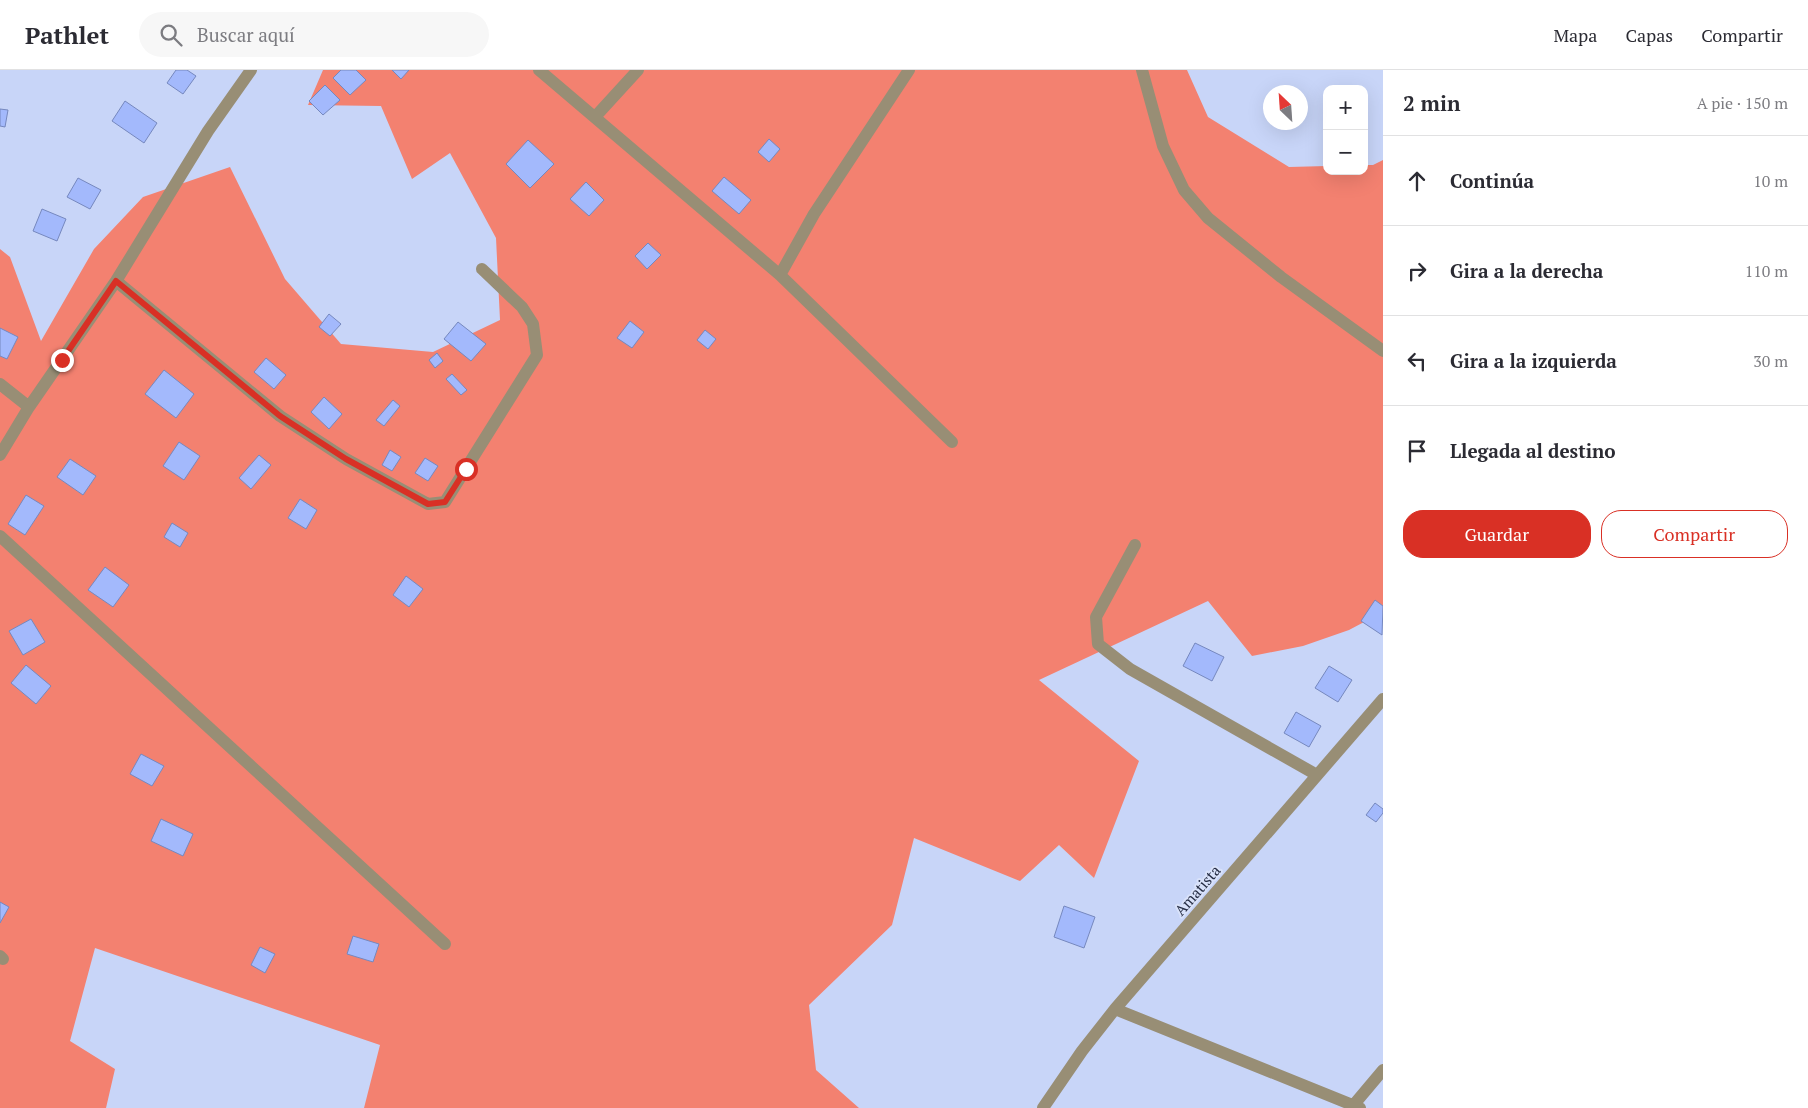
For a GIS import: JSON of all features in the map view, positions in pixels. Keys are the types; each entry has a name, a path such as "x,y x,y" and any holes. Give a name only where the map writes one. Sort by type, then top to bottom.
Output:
{"street":[{"path":"0,454 30,406 116,281 208,131 251,70"},
{"path":"539,70 780,275 952,442"},
{"path":"595,117 638,70"},
{"path":"780,275 814,214 909,70"},
{"path":"1142,70 1163,146 1184,190 1208,218 1281,277 1383,351"},
{"path":"116,281 280,416 346,459 428,504 445,502 537,356 533,324 522,306 482,269"},
{"path":"0,384 30,406"},
{"path":"0,536 444,944"},
{"path":"1136,545 1096,617 1098,644 1130,669 1317,775"},
{"name":"Amatista","path":"1044,1108 1082,1051 1116,1009 1383,699"},
{"path":"1116,1009 1355,1107 1383,1070"}],"shaded area":[{"path":"323,70 1187,70 1208,117 1289,167 1323,166 1323,175 1368,175 1368,165 1373,165 1383,160 1383,612 1349,630 1303,646 1252,656 1208,601 1039,680 1139,761 1094,878 1059,845 1020,881 914,838 892,925 809,1005 816,1070 859,1108 364,1108 380,1045 95,948 70,1041 115,1069 106,1108 0,1108 0,249 10,257 41,341 94,249 143,197 230,167 285,279 341,344 433,352 500,320 496,238 450,153 412,179 381,106 308,105"}],"building":[{"path":"176,70 187,70 196,76 183,94 167,83"},
{"path":"341,70 356,70 366,80 350,95 333,78"},
{"path":"392,70 409,70 401,79"},
{"path":"325,85 340,100 323,115 309,101"},
{"path":"125,101 157,123 144,143 112,121"},
{"path":"0,109 8,110 5,127 0,126"},
{"path":"769,139 780,149 769,162 758,152"},
{"path":"528,140 554,164 530,188 506,164"},
{"path":"724,177 751,200 739,214 712,191"},
{"path":"78,178 101,190 90,209 67,197"},
{"path":"586,182 604,200 589,216 570,199"},
{"path":"42,209 66,219 57,241 33,231"},
{"path":"648,243 661,255 647,269 635,256"},
{"path":"329,314 341,324 330,336 319,327"},
{"path":"630,321 644,332 632,348 617,338"},
{"path":"458,322 486,344 471,361 444,339"},
{"path":"0,328 18,337 7,359 0,356"},
{"path":"705,330 716,339 708,349 697,340"},
{"path":"437,353 443,361 435,368 429,360"},
{"path":"266,358 286,375 274,389 254,372"},
{"path":"164,370 194,394 176,418 145,394"},
{"path":"452,374 467,390 461,395 446,379"},
{"path":"324,397 342,414 329,429 311,412"},
{"path":"393,400 400,406 384,426 376,420"},
{"path":"179,442 200,456 184,480 163,466"},
{"path":"390,450 401,457 392,471 382,465"},
{"path":"259,455 271,465 251,489 239,478"},
{"path":"425,458 438,466 428,481 415,473"},
{"path":"70,459 96,476 83,495 57,477"},
{"path":"26,495 44,506 25,535 8,524"},
{"path":"300,499 317,510 306,529 288,518"},
{"path":"172,523 188,533 180,547 164,537"},
{"path":"105,567 129,585 113,607 88,590"},
{"path":"406,576 423,589 409,607 393,595"},
{"path":"1375,600 1383,606 1382,635 1361,621"},
{"path":"31,619 45,642 23,655 9,631"},
{"path":"1195,643 1224,657 1212,681 1183,666"},
{"path":"26,665 51,686 36,704 11,683"},
{"path":"1329,666 1352,680 1338,702 1315,688"},
{"path":"1296,712 1321,726 1309,747 1284,733"},
{"path":"141,754 164,766 152,786 130,774"},
{"path":"1375,803 1383,809 1383,813 1376,822 1366,815"},
{"path":"161,819 193,834 183,856 151,841"},
{"path":"0,902 9,907 0,923"},
{"path":"1064,906 1095,917 1084,948 1054,937"},
{"path":"353,936 379,944 373,962 347,954"},
{"path":"260,947 275,954 265,973 251,965"}],"route":[{"path":"62,360 116,281 280,416 346,459 428,504 445,502 466,469"}]}
